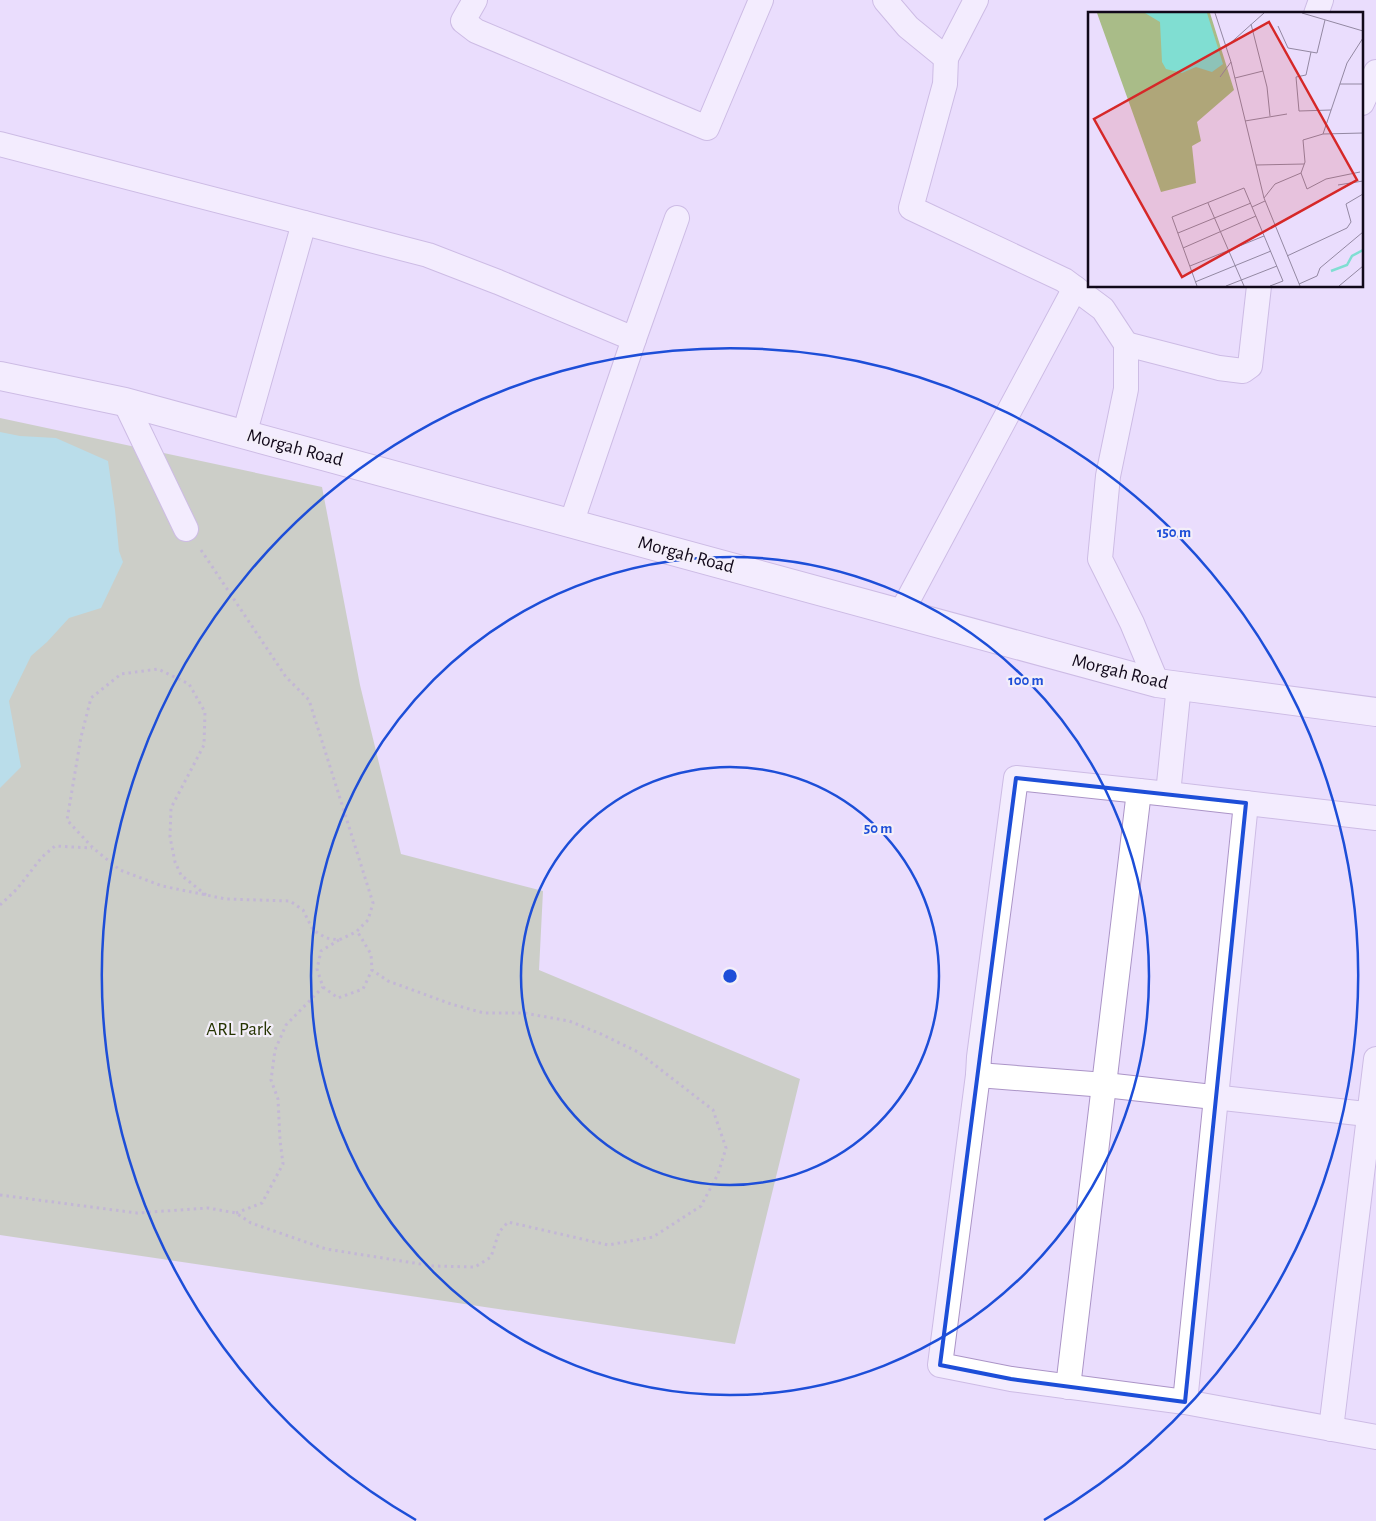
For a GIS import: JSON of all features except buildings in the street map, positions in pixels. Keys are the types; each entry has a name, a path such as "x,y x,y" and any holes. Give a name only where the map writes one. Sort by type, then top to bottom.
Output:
{"street":[{"path":"475,0 463,21 476,31 707,128 761,0"},
{"path":"885,0 908,27 946,58"},
{"path":"976,0 946,58 945,84 911,208 1064,280 1103,309 1126,344 1126,389 1108,476 1100,559 1132,623 1168,684 1168,794"},
{"path":"1317,12 1321,0"},
{"path":"1364,99 1376,72"},
{"path":"0,144 428,255 634,339"},
{"path":"572,524 677,218"},
{"path":"244,435 304,223"},
{"path":"901,613 1075,288"},
{"path":"1126,344 1219,368 1243,371 1250,366 1259,288"},
{"name":"Morgah Road","path":"2,369 1168,684 1376,712"},
{"path":"126,402 186,529"},
{"path":"1376,818 1016,778 940,1365 1011,1379 1185,1402 1376,1436"},
{"path":"1068,1387 1139,791"},
{"path":"1185,1402 1246,803"},
{"path":"1331,1429 1372,1115 1376,1059"},
{"path":"978,1075 1105,1085 1372,1115"}],"path":[{"path":"186,529 286,677 309,700 374,903 368,920 357,931 321,951 317,969 323,987 338,998 363,989 372,970 371,954 357,931"},
{"path":"206,895 181,875 175,862 170,837 171,808 204,745 205,712 189,684 158,669 121,674 90,698 81,737 67,820 93,848 120,870 162,886 226,900 290,901 303,910 313,930 326,938 339,940"},
{"path":"0,905 17,889 42,857 55,846 93,848"},
{"path":"0,1196 137,1213 208,1208 236,1213 251,1223 326,1249 433,1266 475,1266 491,1256 499,1232 508,1222 608,1245 653,1237 701,1206 718,1174 726,1148 713,1110 638,1052 568,1021 524,1013 484,1013 451,1004 388,981 372,970"},
{"path":"236,1213 262,1203 283,1164 278,1099 270,1080 275,1050 286,1025 323,987"}],"highlighted area":[{"path":"1016,778 1246,803 1185,1402 1011,1379 940,1365"}],"green space":[{"name":"ARL Park","path":"0,418 322,487 360,685 401,854 543,891 539,970 800,1079 735,1344 0,1235"}],"shaded area":[{"path":"0,432 20,436 56,438 108,461 119,551 123,562 101,608 69,618 31,656 9,701 21,767 0,788"}]}
